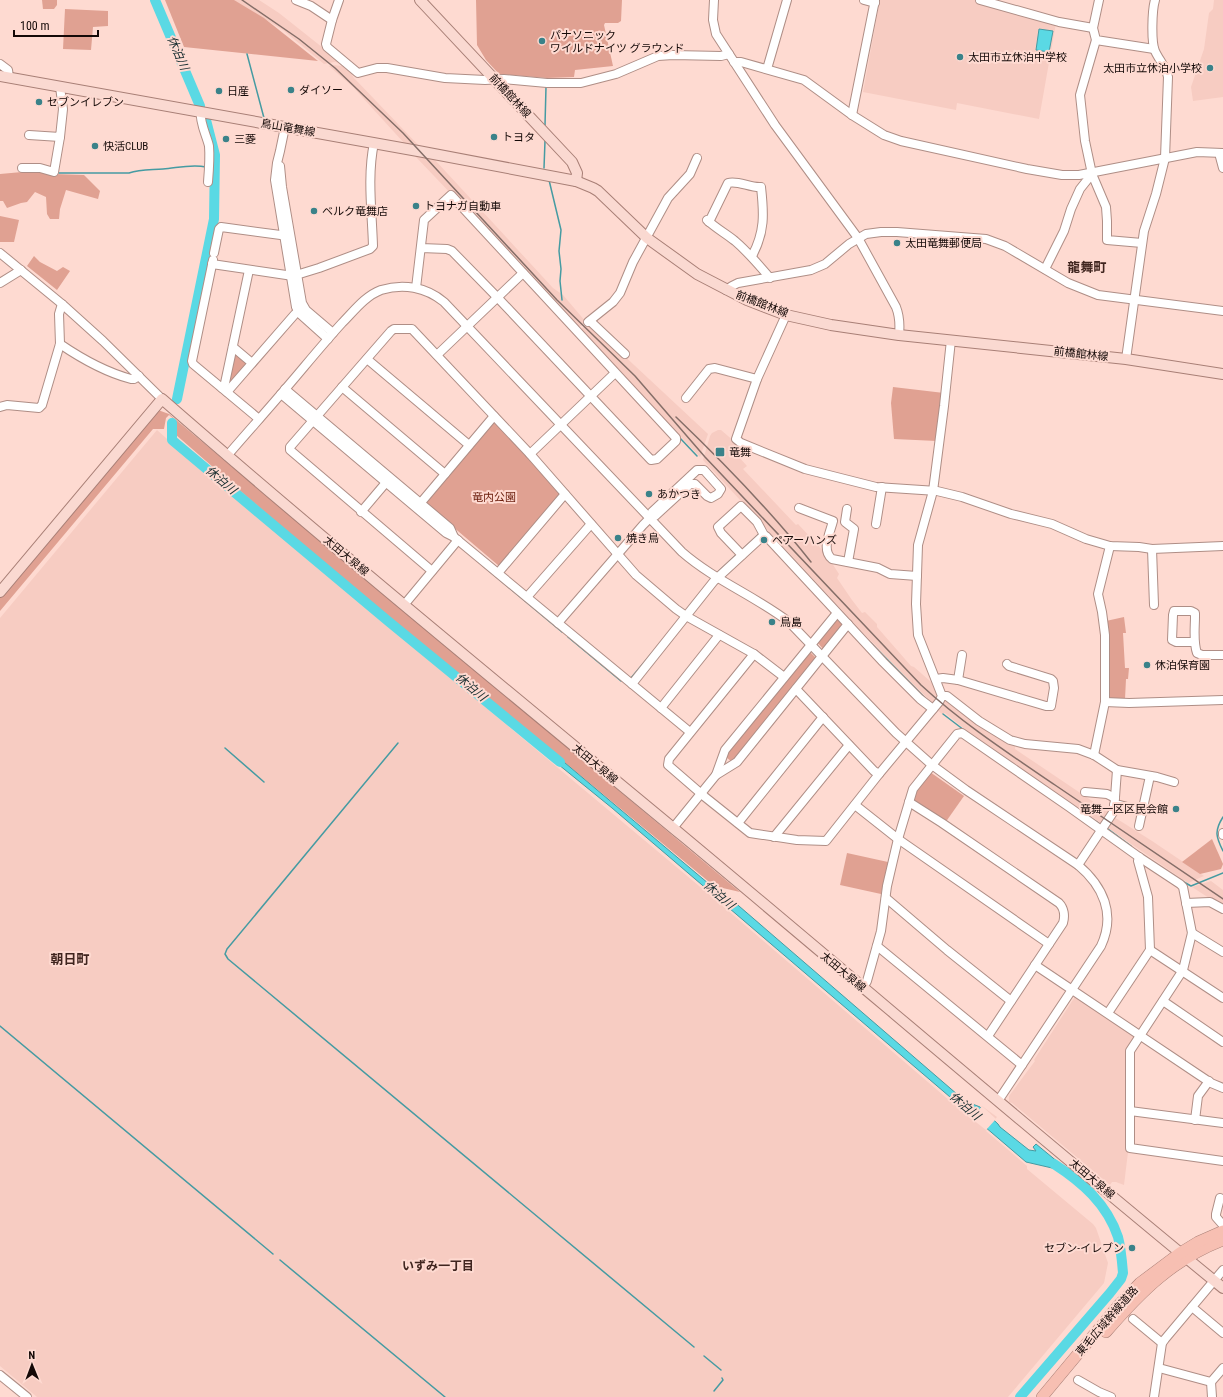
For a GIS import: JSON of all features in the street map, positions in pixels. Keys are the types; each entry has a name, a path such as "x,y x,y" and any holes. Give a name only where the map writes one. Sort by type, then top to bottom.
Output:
{"highway":[{"name":"東毛広域幹線道路","path":"1051,1397 1130,1304 1146,1288 1166,1272 1198,1242 1223,1231"},
{"name":"東毛広域幹線道路","path":"1042,1397 1128,1295 1154,1271 1183,1255 1223,1240"}],"main road":[{"name":"前橋館林線","path":"420,0 572,162 577,173 576,181 593,188 598,192 647,238 697,274 726,290 786,315 831,325 899,335 1126,359 1223,374"},
{"name":"鳥山竜舞線","path":"4,77 374,143 576,181"},
{"name":"太田大泉線","path":"162,399 227,456 404,605 1223,1288"},
{"path":"0,592 162,399"}],"street":[{"path":"296,0 311,6 332,20"},
{"path":"339,0 326,44 327,47 356,72 377,68 387,68 445,78 504,79 547,83 576,83 616,74 658,56 721,56 729,54"},
{"path":"714,0 712,9 716,34 775,125 858,238 896,307 900,324 899,335"},
{"path":"767,69 787,0"},
{"path":"852,115 875,1 864,0"},
{"path":"980,0 1059,22 1093,28"},
{"path":"1098,0 1093,28 1096,40 1080,95 1085,141 1092,174 1106,207 1107,240 1142,244"},
{"path":"1126,359 1144,231 1156,194 1165,158 1168,77 1167,72 1154,49 1152,10 1155,0"},
{"path":"1096,40 1154,49"},
{"path":"734,62 741,62 804,80 852,115 884,135 901,141 1027,170 1079,176 1198,152 1221,153 1223,168"},
{"path":"0,64 8,70 4,77"},
{"path":"22,168 40,168 54,172 63,109 60,87"},
{"path":"201,112 201,118 207,136 209,150 208,182"},
{"path":"285,127 280,151 280,173 287,236 300,308 331,336"},
{"path":"28,135 60,137"},
{"path":"213,259 249,270 294,276 372,248 372,158 374,143"},
{"path":"625,354 589,321 612,302 620,293 633,262 668,198 690,174 697,158"},
{"path":"1045,270 1064,231 1071,209 1080,189 1092,174"},
{"path":"752,256 760,236 764,218 761,187 756,188 734,182 728,183 708,221 716,229 736,241 752,256 770,278"},
{"path":"416,288 424,220 450,195 676,438 676,441 656,460 653,461 650,459 452,251 447,249 421,248"},
{"path":"259,419 193,364 192,361 219,229 221,227 287,236"},
{"path":"726,290 738,283 798,273 819,267 858,238 866,234 881,232 986,240 1005,246 1068,283 1098,295 1223,311"},
{"path":"0,252 103,341 162,399"},
{"path":"0,283 21,270"},
{"path":"225,390 225,383 249,270"},
{"path":"437,355 523,273"},
{"path":"227,456 331,336 360,304 372,294 381,290 401,286 416,288 431,293 439,298 468,326 560,425 682,552 717,578 773,610 789,622 905,742 932,766 1078,866 1094,881 1101,892 1107,910 1107,924 1105,936 1101,946 998,1101"},
{"path":"0,406 7,405 39,408 42,405 60,344 60,314 62,304"},
{"path":"225,390 252,363 300,308"},
{"path":"786,315 757,379 736,439 741,443 805,469 846,480 882,487 933,491 962,497 1011,514 1052,524 1086,539 1110,546 1152,549 1223,546"},
{"path":"432,571 290,450 290,447 314,419 394,329 412,329 530,454 636,575 659,596 686,616 754,654 784,677"},
{"path":"754,654 669,759 668,765 750,832 797,840 826,841 942,698 918,635 916,620 917,576 918,545 933,491 951,340"},
{"path":"60,344 84,360 103,368 131,379 139,376"},
{"path":"233,347 252,363"},
{"path":"367,359 469,445"},
{"path":"686,398 709,369 715,368 757,379"},
{"path":"530,454 616,373"},
{"path":"342,388 445,474"},
{"path":"283,392 418,505 446,533 456,538 498,572 690,732"},
{"path":"418,505 494,416"},
{"path":"558,623 650,519 690,484 695,484 711,498 718,494 721,489 704,470 697,470 652,512 650,519"},
{"path":"361,512 388,480"},
{"path":"876,524 882,487"},
{"path":"498,572 565,494"},
{"path":"742,555 720,533 718,527 739,507 742,506 757,522 764,535 837,613 911,690 933,709"},
{"path":"799,508 833,521 826,549 832,559 878,568 890,574 917,576"},
{"path":"847,509 846,522 854,529 848,562"},
{"path":"527,597 591,524"},
{"path":"632,684 717,578 764,535"},
{"path":"404,605 432,571 456,538"},
{"path":"1094,756 1105,702 1105,635 1098,594 1110,546"},
{"path":"1152,549 1154,605"},
{"path":"1195,642 1176,642 1172,640 1172,615 1174,610 1191,611 1195,613 1195,642 1197,653 1202,655 1223,655"},
{"path":"716,775 725,750 837,613"},
{"path":"673,828 716,775 736,762 848,624"},
{"path":"661,708 719,635"},
{"path":"958,680 962,655"},
{"path":"936,679 943,678 958,680 1046,706 1051,706 1054,681 1009,666 1007,664"},
{"path":"796,689 874,771 879,774"},
{"path":"942,696 947,696 978,721 1010,740 1025,744 1074,748 1094,756 1117,770 1174,782"},
{"path":"1105,702 1129,703 1223,700"},
{"path":"738,823 823,717"},
{"path":"863,988 867,981 882,931 887,886 898,838 913,788 957,734 962,733 1183,887 1192,933 1183,970 1130,1051 1130,1148 1223,1161"},
{"path":"774,837 849,745"},
{"path":"1078,866 1113,814 1117,770"},
{"path":"1139,826 1150,776"},
{"path":"1085,792 1107,794 1120,805 1142,811"},
{"path":"909,802 942,823 1061,906 1063,912 1063,923 988,1036"},
{"path":"855,805 898,838 1049,944"},
{"path":"1108,1013 1150,950 1148,897 1138,861 1139,857"},
{"path":"886,898 947,950 1011,1001"},
{"path":"1186,903 1210,902 1223,909"},
{"path":"1192,933 1223,952"},
{"path":"878,946 1022,1065"},
{"path":"1150,950 1183,970 1223,998"},
{"path":"1035,965 1209,1081 1223,1088"},
{"path":"1163,1001 1223,1042"},
{"path":"1195,1120 1198,1096 1209,1081"},
{"path":"1130,1111 1223,1123"},
{"path":"1220,1198 1216,1217 1223,1225"},
{"path":"1154,1397 1162,1343 1223,1270"},
{"path":"1192,1307 1223,1333"},
{"path":"1133,1319 1162,1343"},
{"path":"1158,1368 1212,1382"},
{"path":"1212,1397 1212,1382 1223,1368"},
{"path":"0,1375 26,1397"},
{"path":"1078,1380 1098,1394 1111,1397"}],"shaded area":[{"path":"233,0 259,0 279,13 342,63 334,62 324,64 283,30"},
{"name":"太田市立休泊中学校","path":"880,0 975,0 998,8 1056,23 1039,119 957,103 956,110 863,92"},
{"name":"太田市立休泊小学校","path":"1214,0 1223,0 1223,97 1193,101 1191,87 1204,49 1209,13 1213,9"},
{"path":"329,66 342,66 349,70 354,78 420,147 405,144 353,87"},
{"path":"417,154 435,160 553,288 563,295 586,322 581,326 577,326 415,156"},
{"path":"589,323 708,434 700,457 580,330"},
{"path":"157,430 202,470 711,896 971,1119 982,1106 997,1117 986,1131 1027,1166 1027,1169 1093,1224 1096,1228 1108,1263 1104,1283 1008,1397 37,1397 0,1366 0,618"},
{"path":"718,430 721,430 735,442 744,447 738,456 747,466 743,469 796,525 798,524 826,554 839,574 837,578 862,613 865,612 877,624 877,627 911,666 938,688 940,696 934,703 930,704 932,702 913,685 854,623 703,460 710,436"},
{"path":"945,701 950,701 1015,744 1015,749 1110,813 1102,824 966,730 945,713 942,714 937,710"},
{"path":"1114,817 1204,876 1188,883 1108,828"},
{"path":"1211,881 1223,890 1223,907 1192,887"},
{"path":"1076,995 1135,1035 1128,1067 1128,1152 1124,1185 1112,1182 1110,1185 1009,1102 1009,1096 1035,1061 1034,1060"}],"green space":[{"path":"42,0 57,0 57,5 54,9 43,9"},
{"path":"165,0 234,0 264,18 318,61 184,47"},
{"name":"パナソニック ワイルドナイツ グラウンド","path":"476,0 622,0 621,21 618,23 605,23 604,25 613,66 575,70 574,77 547,78 499,74 486,60 477,45"},
{"path":"65,9 108,11 108,26 93,27 91,50 63,49"},
{"path":"33,171 53,174 84,175 100,191 98,199 66,190 60,209 59,219 50,219 47,214 46,197 35,192 27,202 7,208 3,201 0,201 0,174"},
{"path":"0,216 19,220 14,242 0,242"},
{"path":"34,256 40,262 57,271 63,267 70,271 57,290 27,266"},
{"path":"235,352 247,362 247,365 229,387 227,386"},
{"path":"893,387 944,393 937,441 894,439 891,403"},
{"path":"158,410 169,414 740,892 714,886 320,560 175,434 175,420 169,415 166,418 164,429 153,429 0,611 0,598"},
{"name":"竜内公園","path":"492,421 496,421 560,492 560,496 499,566 425,503"},
{"path":"837,617 844,625 824,650 816,641"},
{"path":"1124,617 1126,633 1123,633 1125,668 1129,668 1128,679 1126,679 1125,699 1108,700 1106,621"},
{"path":"808,650 817,659 741,754 732,762 726,757 727,752"},
{"path":"930,772 964,796 945,823 913,801 913,794"},
{"path":"1212,839 1223,864 1221,869 1200,874 1182,862"},
{"path":"847,853 888,862 881,894 840,885"}],"water":[{"path":"1039,29 1053,31 1049,52 1036,50"},
{"path":"552,752 715,889 732,900 965,1101 980,1107 1000,1127 1029,1150 1036,1151 1033,1147 1036,1144 1064,1167 1065,1171 1026,1162 612,808 548,756"}],"pier":[{"path":"982,1106 996,1119 986,1130 972,1119"}],"waterway":[{"name":"休泊川","path":"155,0 200,106"},
{"path":"247,54 264,118"},
{"path":"545,125 546,87"},
{"name":"休泊川","path":"177,399 214,219 215,155 206,120"},
{"path":"544,168 545,141"},
{"path":"59,173 129,173 141,170 189,166 206,167"},
{"path":"549,180 561,230 559,251 562,300"},
{"name":"休泊川","path":"172,423 172,440 388,621 560,762"},
{"path":"679,437 697,456"},
{"path":"742,550 759,534"},
{"path":"719,571 736,555"},
{"path":"483,566 562,632"},
{"path":"568,637 621,681"},
{"path":"871,643 927,700"},
{"path":"631,678 652,653"},
{"path":"943,714 964,730"},
{"path":"398,743 227,949 225,954 228,959 694,1347"},
{"path":"225,748 264,782"},
{"path":"1082,812 1100,824"},
{"path":"1223,817 1217,830 1219,842 1223,851"},
{"path":"1108,829 1131,846"},
{"path":"1182,881 1191,886 1223,873"},
{"path":"0,1026 273,1254"},
{"name":"休泊川","path":"1020,1397 1110,1293 1121,1279 1123,1273 1118,1237 1107,1214 1084,1186 1054,1164"},
{"path":"280,1260 445,1397"},
{"path":"704,1356 721,1370"},
{"path":"714,1391 723,1380 722,1378"}],"railway":[{"path":"242,0 299,39 335,68 403,133 557,300 635,376 705,457 921,685 969,725 1223,899"},
{"path":"676,417 746,487 811,562"}],"place":[{"name":"パナソニック ワイルドナイツ グラウンド","path":"542,41"},
{"name":"太田市立休泊中学校","path":"960,57"},
{"name":"太田市立休泊小学校","path":"1210,68"},
{"name":"ダイソー","path":"291,90"},
{"name":"日産","path":"219,91"},
{"name":"セブンイレブン","path":"39,102"},
{"name":"トヨタ","path":"494,137"},
{"name":"三菱","path":"226,139"},
{"name":"快活CLUB","path":"95,146"},
{"name":"トヨナガ自動車","path":"416,206"},
{"name":"ベルク竜舞店","path":"314,211"},
{"name":"太田竜舞郵便局","path":"897,243"},
{"name":"竜舞","path":"720,452"},
{"name":"あかつき","path":"649,494"},
{"name":"焼き鳥","path":"618,538"},
{"name":"ペアーハンズ","path":"764,540"},
{"name":"鳥島","path":"772,622"},
{"name":"休泊保育園","path":"1147,665"},
{"name":"竜舞一区区民会館","path":"1176,809"},
{"name":"セブン-イレブン","path":"1132,1248"}],"district":[{"name":"龍舞町","path":"1087,267"},
{"name":"朝日町","path":"70,959"},
{"name":"いずみ一丁目","path":"438,1266"}]}
